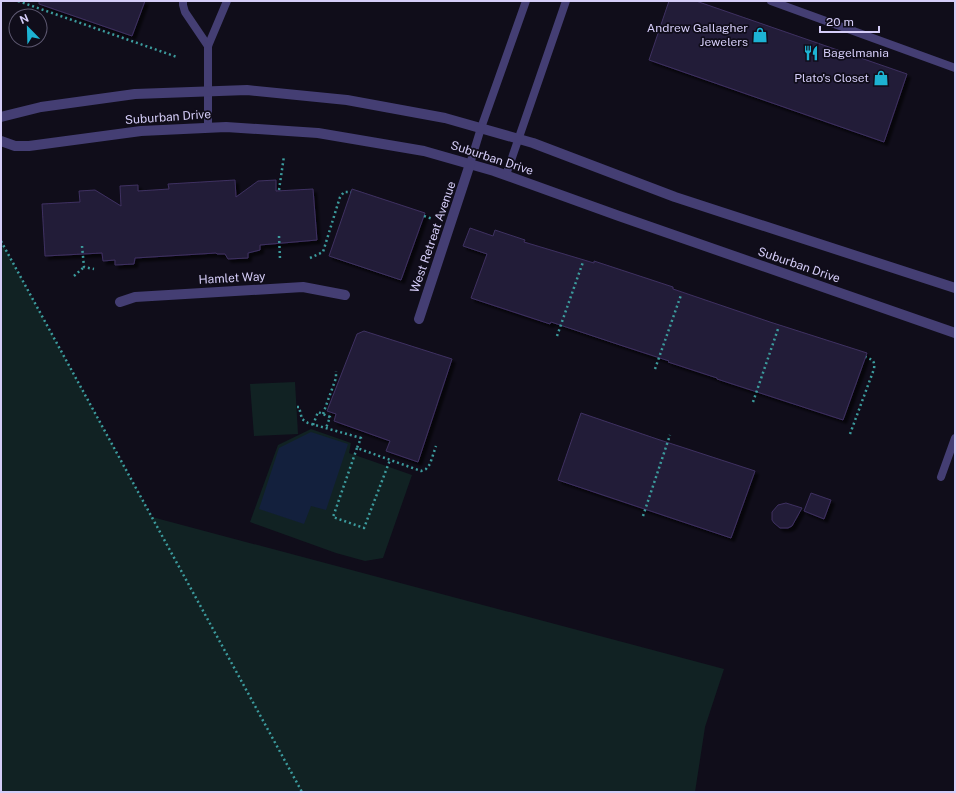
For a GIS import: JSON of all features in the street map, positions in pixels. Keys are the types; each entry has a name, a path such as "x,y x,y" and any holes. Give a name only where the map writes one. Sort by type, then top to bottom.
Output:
{"street":[{"name":"Suburban Drive","path":"1,116 41,107 135,94 247,90 347,100 446,118 534,143 675,197 955,288"},
{"name":"Suburban Drive","path":"1,141 15,146 29,146 141,131 226,127 318,133 424,151 506,175 955,333"},
{"name":"West Retreat Avenue","path":"419,319 470,164"},
{"name":"Hamlet Way","path":"120,302 135,297 303,287 345,295"}],"lane":[{"path":"183,1 185,12 208,46"},
{"path":"208,128 208,46 227,1"},
{"path":"470,164 481,128 526,1"},
{"path":"506,175 566,1"},
{"path":"771,1 955,68"},
{"path":"941,477 955,438"}],"path":[{"path":"18,1 177,57"},
{"path":"279,190 284,156"},
{"path":"310,258 323,252 340,197 344,192 351,192"},
{"path":"424,216 433,220"},
{"path":"279,236 280,259"},
{"path":"1,241 302,792"},
{"path":"82,246 84,267"},
{"path":"557,336 583,262"},
{"path":"84,267 94,269"},
{"path":"74,276 84,267"},
{"path":"655,369 681,295"},
{"path":"753,402 778,329"},
{"path":"850,434 874,369 875,363 866,357"},
{"path":"323,414 336,378 336,371"},
{"path":"297,407 300,407 302,419 313,425 361,438 333,517 364,528 390,460"},
{"path":"313,425 318,412 330,417 326,428"},
{"path":"643,516 670,435"},
{"path":"357,448 421,471 426,470 430,464 436,446"}],"shaded area":[{"path":"1,241 152,517 724,669 705,727 695,792 1,792"},
{"path":"295,382 298,434 254,436 250,384"},
{"path":"311,429 351,443 349,453 412,475 383,558 365,561 336,553 250,522 278,445"}],"water":[{"path":"311,432 348,444 326,510 311,506 304,524 259,509 279,448"}],"building":[{"path":"39,1 145,1 132,36 39,4"},
{"path":"669,1 696,1 907,74 884,142 649,60"},
{"path":"235,180 236,197 258,181 276,180 276,191 313,189 317,240 260,245 260,250 248,253 248,258 228,259 225,254 216,253 135,258 134,264 115,265 115,260 103,261 102,253 45,256 42,204 80,202 79,191 95,190 121,206 120,186 138,185 138,191 169,189 168,184"},
{"path":"352,189 425,213 401,280 329,256"},
{"path":"470,228 493,236 495,230 525,240 524,242 594,263 594,261 673,287 673,289 770,322 867,353 843,420 717,379 668,362 669,361 551,322 550,324 471,298 487,254 463,246"},
{"path":"364,331 452,359 418,462 386,451 390,441 334,421 336,414 327,411 357,334"},
{"path":"581,413 755,471 731,538 558,480"},
{"path":"811,493 831,500 824,519 804,511"},
{"path":"786,503 802,508 792,526 788,528 780,528 772,520 772,512 778,505"}],"place":[{"name":"Andrew Gallagher Jewelers","path":"760,35"},
{"name":"Bagelmania","path":"811,53"},
{"name":"Plato's Closet","path":"881,78"}]}
